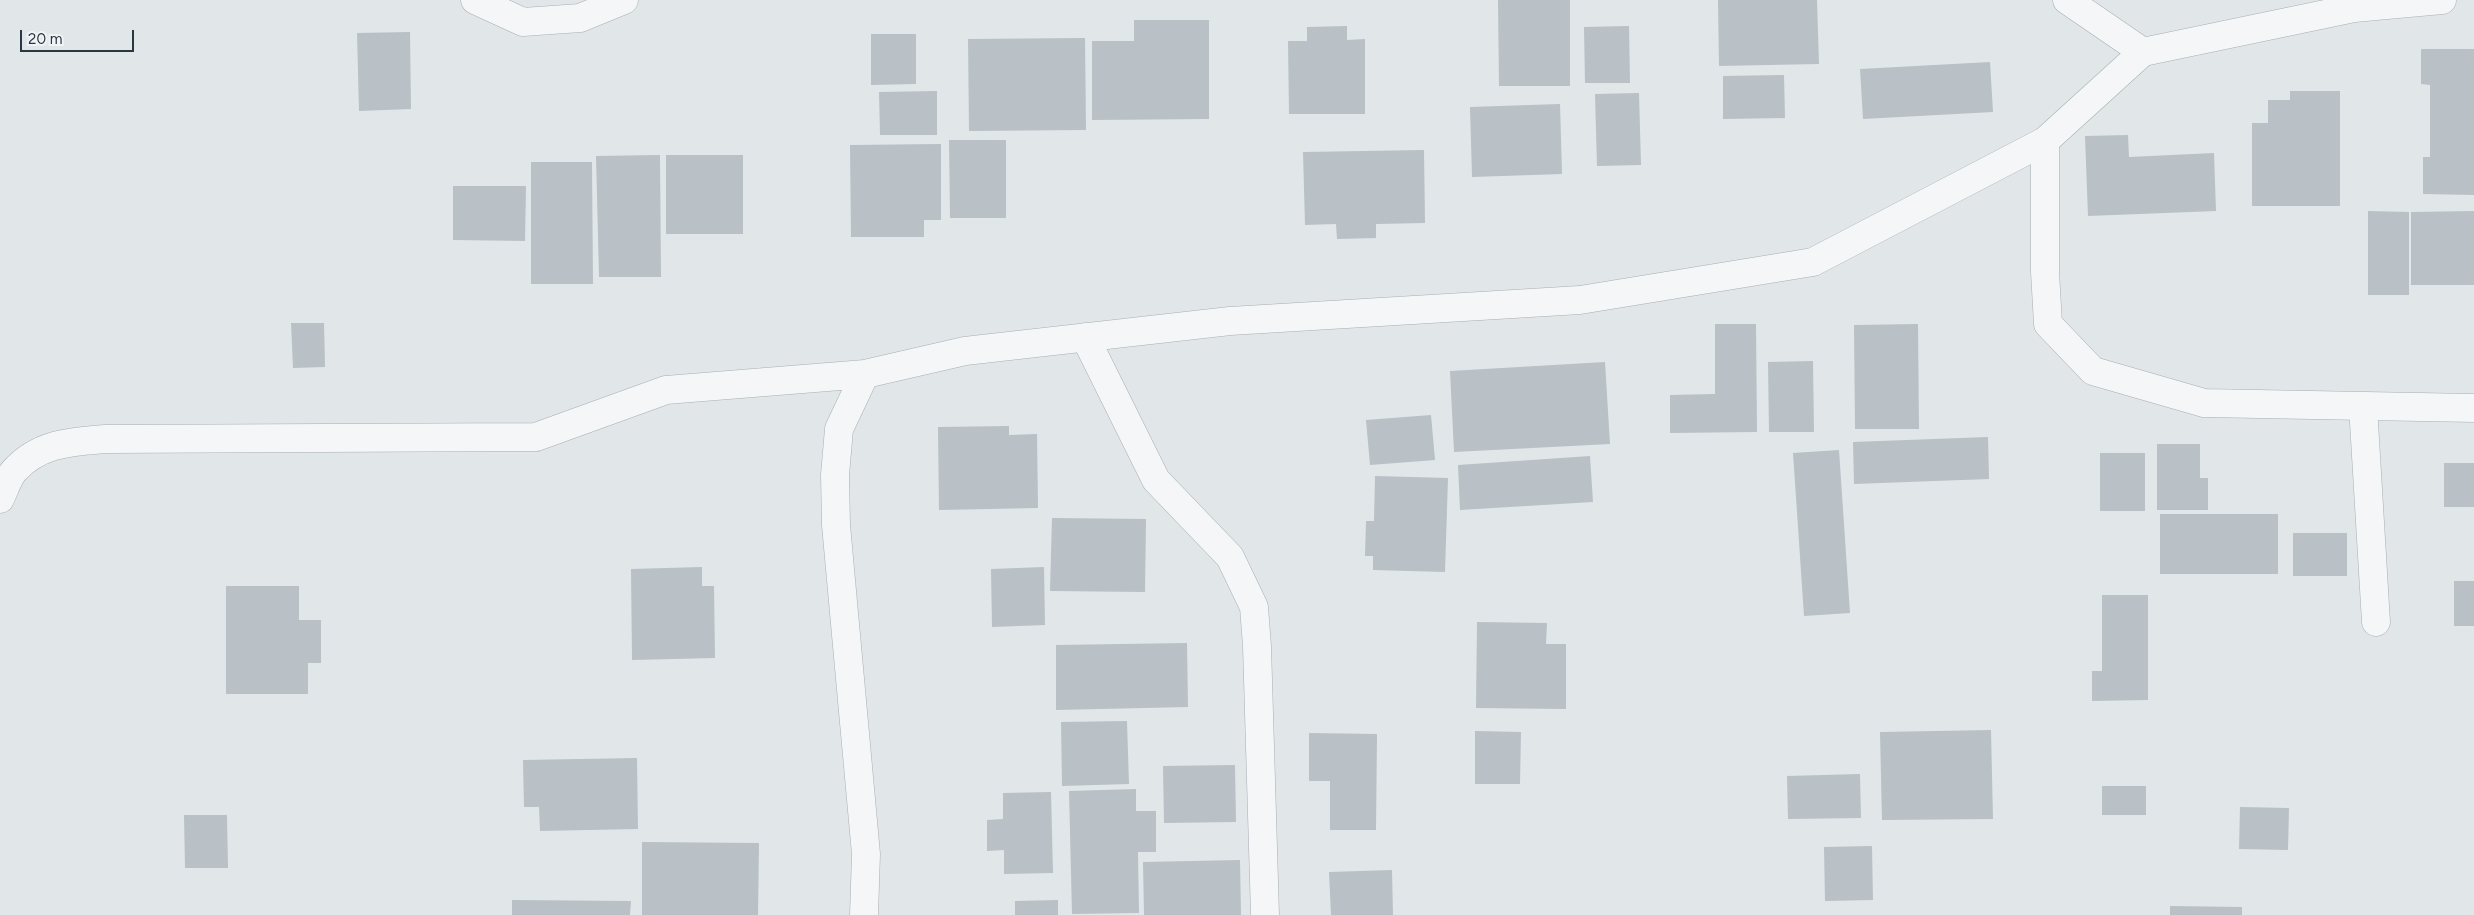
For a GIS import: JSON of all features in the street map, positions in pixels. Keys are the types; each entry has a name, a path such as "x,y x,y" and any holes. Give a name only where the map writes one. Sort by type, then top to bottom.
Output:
{"street":[{"path":"475,0 523,22 580,18 624,0"},
{"path":"2067,0 2143,52"},
{"path":"0,499 13,472 36,454 60,442 105,439 536,437 666,390 865,374 965,351 1230,321 1580,300 1813,262 2045,141 2143,52 2354,8 2442,0"},
{"path":"2045,141 2045,272 2048,324 2093,371 2204,403 2474,408"},
{"path":"1084,337 1156,480 1230,557 1254,606 1257,646 1265,915"},
{"path":"864,915 866,854 836,525 835,475 839,429 865,374"},
{"path":"2363,406 2376,622"}],"building":[{"path":"1498,0 1570,0 1570,86 1499,86"},
{"path":"1718,0 1817,0 1819,64 1719,66"},
{"path":"1134,20 1209,20 1209,119 1092,120 1092,41 1134,41"},
{"path":"1347,26 1347,40 1365,39 1365,114 1289,114 1288,41 1307,41 1307,27"},
{"path":"1629,26 1630,83 1585,83 1584,27"},
{"path":"410,32 411,109 359,111 357,33"},
{"path":"871,34 916,34 916,84 871,85"},
{"path":"1085,38 1086,130 969,131 968,39"},
{"path":"2421,49 2474,49 2474,195 2423,194 2423,157 2430,157 2430,85 2421,84"},
{"path":"1990,62 1993,112 1863,119 1860,69"},
{"path":"1784,75 1785,118 1723,119 1723,76"},
{"path":"937,91 937,135 880,135 879,92"},
{"path":"2290,91 2340,91 2340,206 2252,206 2252,123 2268,123 2268,100 2290,100"},
{"path":"1639,93 1641,165 1597,166 1595,94"},
{"path":"1560,104 1562,174 1472,177 1470,107"},
{"path":"2128,135 2129,157 2214,153 2216,211 2088,216 2085,136"},
{"path":"949,140 1006,140 1006,218 950,218"},
{"path":"941,144 941,220 924,220 924,237 851,237 850,145"},
{"path":"1424,150 1425,223 1376,224 1376,238 1337,239 1336,224 1305,225 1303,152"},
{"path":"660,155 661,277 599,277 596,156"},
{"path":"666,155 743,155 743,234 666,234"},
{"path":"531,162 592,162 593,284 531,284"},
{"path":"453,186 526,186 525,241 453,240"},
{"path":"2368,211 2409,212 2409,295 2368,295"},
{"path":"2474,211 2474,285 2411,285 2411,212"},
{"path":"291,323 324,323 325,367 293,368"},
{"path":"1715,324 1756,324 1757,432 1670,433 1670,395 1715,394"},
{"path":"1918,324 1919,429 1855,429 1854,325"},
{"path":"1813,361 1814,432 1769,432 1768,362"},
{"path":"1605,362 1610,444 1454,452 1450,371"},
{"path":"1431,415 1435,460 1370,465 1366,420"},
{"path":"1009,426 1009,435 1037,434 1038,508 939,510 938,427"},
{"path":"1988,437 1989,479 1854,484 1853,442"},
{"path":"2157,444 2200,444 2200,478 2208,478 2208,510 2157,510"},
{"path":"1839,450 1850,613 1804,616 1793,453"},
{"path":"2100,453 2145,453 2145,511 2100,511"},
{"path":"1590,456 1593,502 1460,510 1458,465"},
{"path":"2444,463 2474,463 2474,507 2444,507"},
{"path":"1375,476 1448,478 1445,572 1373,570 1373,556 1365,556 1366,521 1374,521"},
{"path":"2160,514 2278,514 2278,574 2160,574"},
{"path":"1052,518 1146,519 1145,592 1050,591"},
{"path":"2293,533 2347,533 2347,576 2293,576"},
{"path":"702,567 702,586 714,586 715,658 632,660 631,569"},
{"path":"1044,567 1045,625 992,627 991,569"},
{"path":"2454,581 2474,581 2474,626 2454,626"},
{"path":"226,586 299,586 299,620 321,620 321,663 308,663 308,694 226,694"},
{"path":"2102,595 2148,595 2148,700 2092,701 2092,671 2102,671"},
{"path":"1477,622 1547,623 1546,644 1566,644 1566,709 1476,708"},
{"path":"1187,643 1188,707 1056,710 1056,645"},
{"path":"1127,721 1129,784 1062,786 1061,722"},
{"path":"1991,730 1993,819 1882,820 1880,732"},
{"path":"1475,731 1521,732 1520,784 1475,784"},
{"path":"1309,733 1377,734 1376,830 1330,830 1330,781 1309,781"},
{"path":"637,758 638,829 540,831 539,807 524,807 523,760"},
{"path":"1235,765 1236,822 1164,823 1163,766"},
{"path":"1860,774 1861,818 1788,819 1787,776"},
{"path":"2102,786 2146,786 2146,815 2102,815"},
{"path":"1136,789 1136,811 1156,811 1156,852 1138,852 1139,913 1072,914 1069,791"},
{"path":"1051,792 1053,873 1004,874 1004,850 987,851 987,820 1003,819 1003,793"},
{"path":"2240,807 2289,808 2288,850 2239,849"},
{"path":"184,815 227,815 228,868 185,868"},
{"path":"642,842 759,843 758,915 642,915"},
{"path":"1872,846 1873,900 1825,901 1824,847"},
{"path":"1240,860 1241,915 1144,915 1143,862"},
{"path":"1392,870 1393,915 1331,915 1329,872"},
{"path":"512,900 631,901 630,915 512,915"},
{"path":"1058,900 1058,915 1015,915 1015,901"},
{"path":"2170,906 2242,907 2242,915 2170,915"}]}
